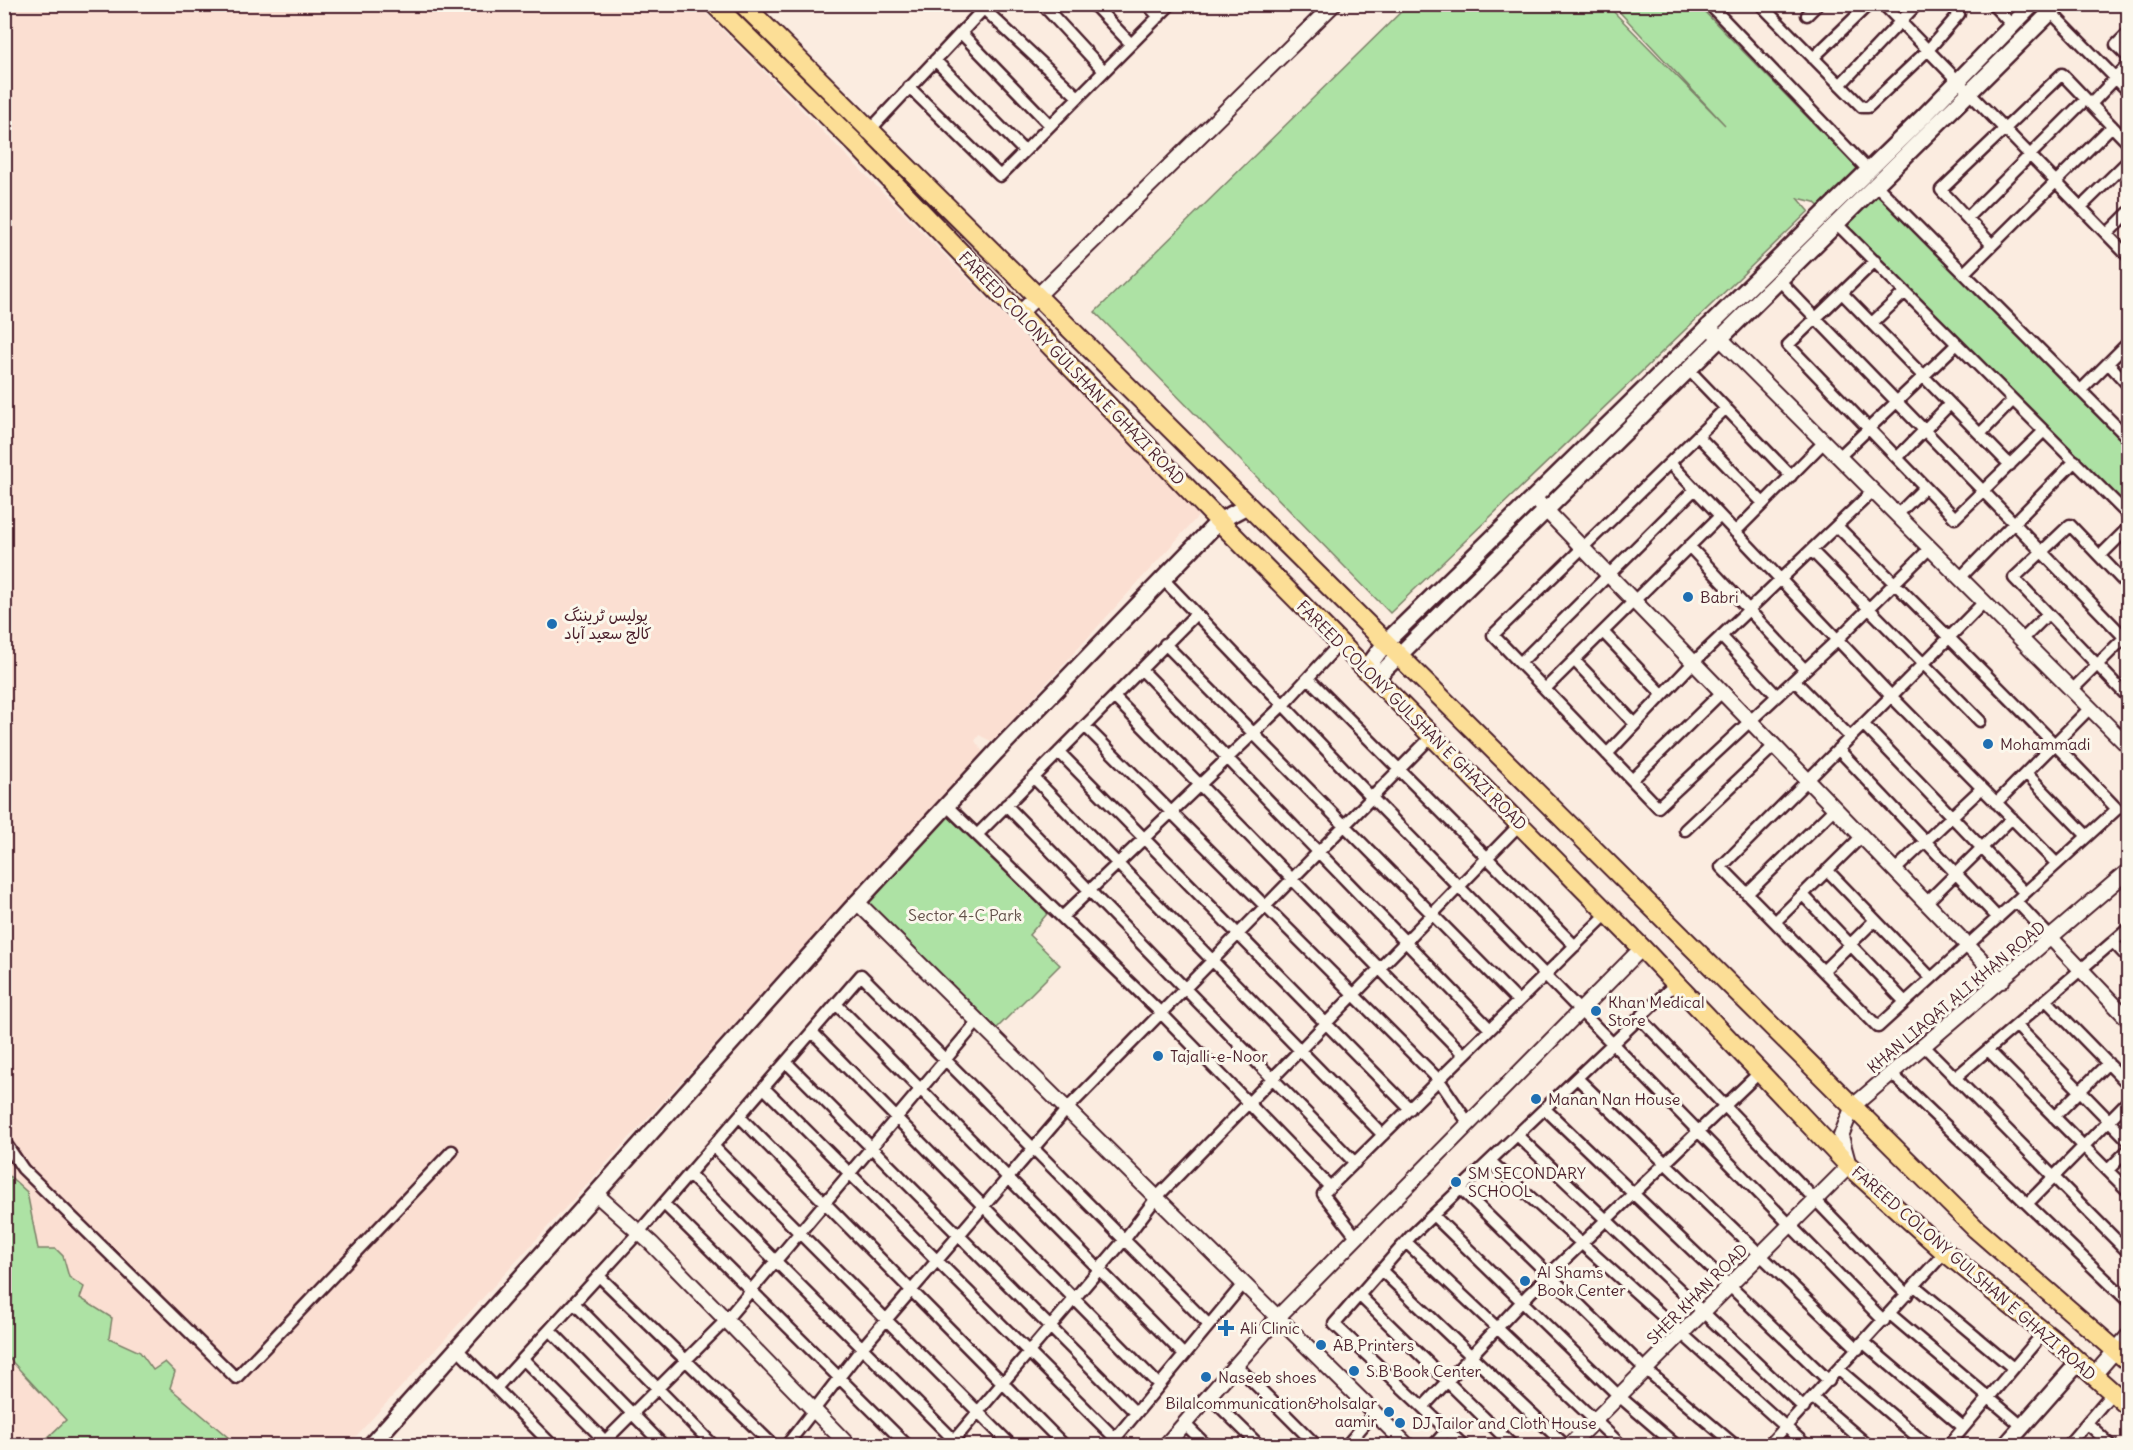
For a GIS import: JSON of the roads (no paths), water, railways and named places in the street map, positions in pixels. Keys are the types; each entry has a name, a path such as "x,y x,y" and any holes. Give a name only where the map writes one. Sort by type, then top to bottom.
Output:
{"main road":[{"name":"FAREED COLONY GULSHAN E GHAZI ROAD","path":"714,4 856,144 1219,521 1608,913 1849,1166 1945,1252 2044,1332 2128,1406"},
{"name":"FAREED COLONY GULSHAN E GHAZI ROAD","path":"743,4 1976,1229 2122,1355"},
{"path":"1372,673 1392,648 1535,498 1958,81 2033,4"},
{"path":"1392,648 1546,510 1877,186 2051,7"},
{"path":"370,1446 857,902 1161,578 1219,521 1247,506"},
{"path":"2005,1446 2079,1362"}],"street":[{"path":"1042,4 1104,71"},
{"path":"1093,4 1131,44"},
{"path":"1147,4 1159,16"},
{"path":"909,87 1000,176 1171,4"},
{"path":"1020,313 1334,4"},
{"path":"1709,4 1868,170"},
{"path":"1760,4 1862,107 1868,107 1928,50 1959,15"},
{"path":"1807,15 1818,4"},
{"path":"1813,58 1869,4"},
{"path":"1883,4 2128,256"},
{"path":"1840,85 1917,4"},
{"path":"1992,4 2012,25"},
{"path":"856,144 986,7 1078,97"},
{"path":"2051,7 2128,91"},
{"path":"961,33 1050,125"},
{"path":"2128,33 2116,45 2128,57"},
{"path":"935,60 1024,151"},
{"path":"1967,218 2030,155 2128,65"},
{"path":"1992,245 1941,190 2062,74 2128,143"},
{"path":"1964,273 2112,126"},
{"path":"2081,207 2128,161"},
{"path":"1877,186 2128,438"},
{"path":"2107,234 2128,213"},
{"path":"1838,224 2128,515"},
{"path":"1875,261 1788,345 1955,518 2044,431"},
{"path":"1780,281 2013,523 2127,637 2072,690"},
{"path":"1872,323 1905,292"},
{"path":"1842,293 2010,465"},
{"path":"1708,326 2128,746"},
{"path":"2081,390 2128,343"},
{"path":"1839,457 1957,344"},
{"path":"2108,363 2128,385"},
{"path":"1689,370 1791,476"},
{"path":"1980,434 2013,400"},
{"path":"1897,458 1950,404"},
{"path":"1726,408 1493,635 1658,807 1837,640 1930,548"},
{"path":"1698,436 1763,503"},
{"path":"1735,532 1824,442"},
{"path":"1960,578 2075,461"},
{"path":"1670,463 1891,696 2057,864"},
{"path":"1897,515 1925,487"},
{"path":"1520,663 1695,489"},
{"path":"1607,754 1694,662 1873,491"},
{"path":"1535,498 2002,981"},
{"path":"1545,689 1720,516"},
{"path":"2128,586 2070,525 2014,578 2128,697"},
{"path":"1837,526 1894,583 1949,638 2055,744 2117,809 1878,1027 1721,867 1949,638 1984,602"},
{"path":"2100,556 2128,528"},
{"path":"1689,546 1805,670"},
{"path":"1812,551 1980,720"},
{"path":"1161,578 1371,798 1614,1043 1790,1225 1887,1317 2022,1426"},
{"path":"977,835 1196,614"},
{"path":"2022,640 2048,614"},
{"path":"1603,632 1663,695"},
{"path":"1721,636 1777,696"},
{"path":"1062,917 1254,734 1341,642"},
{"path":"1166,644 1518,1001"},
{"path":"1574,660 1635,724"},
{"path":"1141,669 1490,1029"},
{"path":"1308,678 1575,946"},
{"path":"1794,680 1850,737"},
{"path":"1632,780 1722,692"},
{"path":"1114,697 1464,1055"},
{"path":"1996,803 2090,708"},
{"path":"1863,724 2025,893"},
{"path":"1085,726 1439,1080 1469,1124"},
{"path":"786,1446 812,1410 886,1319 1067,1109 1432,735"},
{"path":"1685,830 1774,746"},
{"path":"1838,749 1998,918"},
{"path":"1059,752 1410,1109"},
{"path":"2026,773 2087,836"},
{"path":"1034,778 1383,1135"},
{"path":"1895,870 1982,788"},
{"path":"1006,805 1355,1162"},
{"path":"947,806 1161,1013 1330,1187"},
{"path":"1747,894 1835,808"},
{"path":"1926,903 2012,818"},
{"path":"689,1174 954,1443 978,1411 1125,1239 1157,1197 1520,824"},
{"path":"1775,922 1862,836"},
{"path":"1827,870 1931,978"},
{"name":"KHAN LIAQAT ALI KHAN ROAD","path":"1849,1166 1841,1136 1853,1106 2052,939 2128,871"},
{"path":"1803,895 1905,1002"},
{"path":"2016,901 2128,1019"},
{"path":"857,902 1408,1446"},
{"path":"1357,1238 1323,1194 1608,913"},
{"path":"1823,971 1875,920"},
{"path":"1955,1078 2083,971 2128,929"},
{"path":"2114,943 2128,958"},
{"path":"1165,1446 1278,1317 1642,948"},
{"path":"496,1388 664,1204 861,975 1209,1325"},
{"path":"1464,1446 1334,1324 1406,1242 1433,1215 1676,984"},
{"path":"2047,1001 2128,1084"},
{"path":"836,1004 1184,1355"},
{"path":"1640,1018 1815,1200 1911,1291 2013,1368"},
{"path":"523,1359 604,1444 726,1320 978,1021"},
{"path":"2017,1026 2128,1140"},
{"path":"812,1032 1159,1385"},
{"path":"1924,1046 2128,1252"},
{"path":"1988,1050 2128,1191"},
{"path":"786,1062 1136,1413"},
{"path":"2054,1117 2108,1063"},
{"path":"1423,1407 1549,1275 1760,1072"},
{"path":"1891,1073 2128,1301"},
{"path":"1577,1078 1760,1255 1861,1346 1964,1427"},
{"path":"764,1088 1028,1352 1112,1442 1244,1283"},
{"path":"2027,1204 2128,1101"},
{"path":"1545,1109 1828,1381"},
{"path":"739,1116 1065,1446"},
{"path":"1517,1135 1804,1408"},
{"path":"4,1141 23,1169 236,1378 452,1151"},
{"path":"713,1146 1012,1446"},
{"path":"2108,1170 2128,1150"},
{"path":"1490,1161 1807,1446"},
{"name":"SHER KHAN ROAD","path":"1568,1446 1849,1166"},
{"path":"1461,1189 1645,1369 1736,1446"},
{"path":"597,1195 639,1232 849,1446"},
{"path":"664,1204 908,1446"},
{"path":"1433,1215 1619,1396 1677,1446"},
{"path":"1406,1242 1622,1446"},
{"path":"1768,1446 1945,1252"},
{"path":"1381,1270 1568,1446"},
{"path":"599,1276 774,1446"},
{"path":"1359,1296 1513,1446"},
{"path":"574,1303 714,1446"},
{"path":"550,1330 664,1446"},
{"path":"1948,1446 2044,1332"},
{"path":"2094,1375 2122,1355 2128,1336"},
{"path":"456,1348 554,1446"},
{"path":"1236,1365 1317,1446"},
{"path":"1839,1370 1928,1446"},
{"path":"2067,1446 2114,1392"},
{"path":"1209,1396 1260,1446"},
{"path":"1813,1398 1869,1446"},
{"path":"1346,1446 1375,1412"},
{"path":"2086,1423 2112,1446"},
{"path":"1185,1424 1207,1446"},
{"path":"1432,1446 1448,1430"}],"place":[{"name":"Babri","path":"1688,597"},
{"name":"پولیس ٹریننگ کالج سعید آباد","path":"552,624"},
{"name":"Mohammadi","path":"1988,744"},
{"name":"Khan Medical Store","path":"1596,1011"},
{"name":"Tajalli-e-Noor","path":"1158,1056"},
{"name":"Manan Nan House","path":"1536,1099"},
{"name":"SM SECONDARY SCHOOL","path":"1456,1182"},
{"name":"Al Shams Book Center","path":"1525,1281"},
{"name":"Ali Clinic","path":"1226,1328"},
{"name":"AB Printers","path":"1321,1345"},
{"name":"S.B Book Center","path":"1354,1371"},
{"name":"Naseeb shoes","path":"1206,1377"},
{"name":"Bilalcommunication&holsalar aamir","path":"1389,1412"},
{"name":"DJ Tailor and Cloth House","path":"1400,1423"}],"park label":[{"name":"Sector 4-C Park","path":"965,915"}]}
